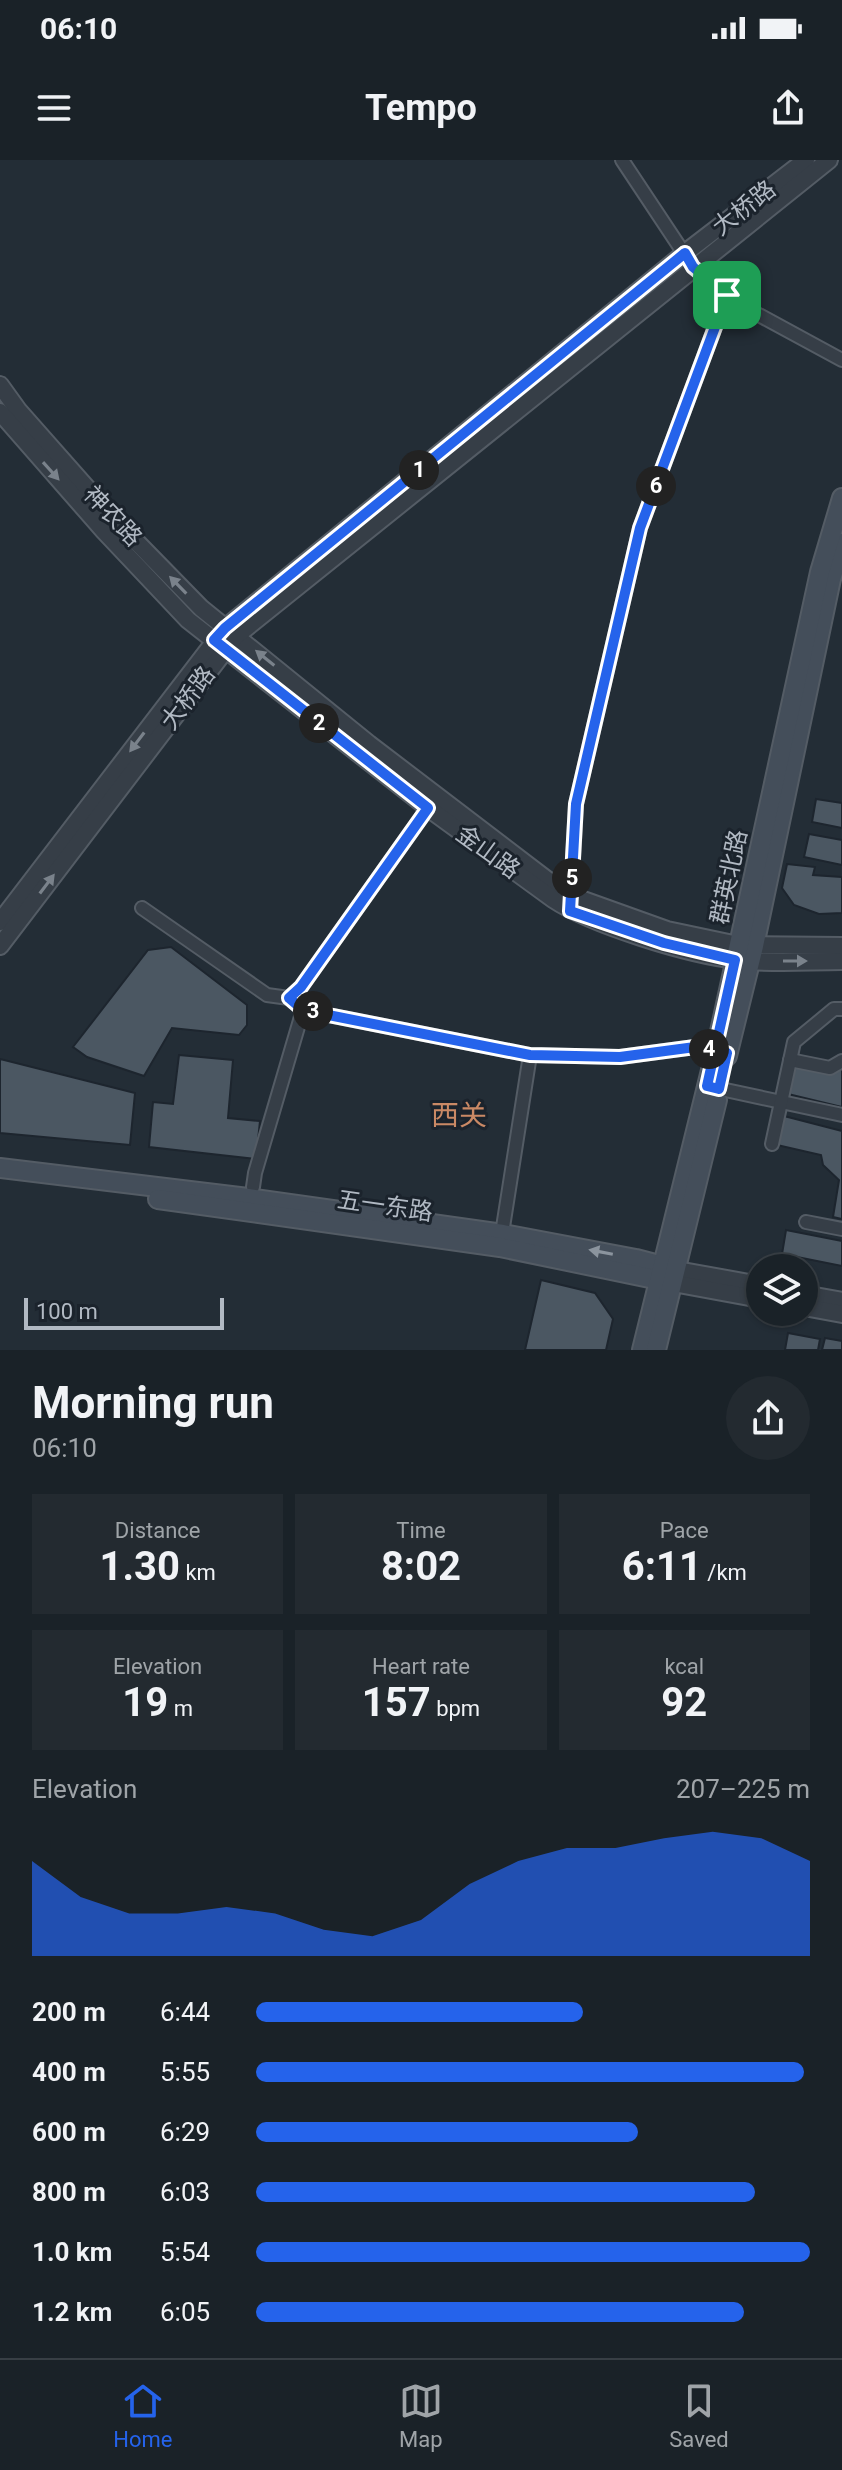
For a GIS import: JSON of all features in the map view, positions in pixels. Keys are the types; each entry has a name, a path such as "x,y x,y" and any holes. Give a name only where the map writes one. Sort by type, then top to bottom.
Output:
{"main road":[{"name":"群英北路","path":"745,953 820,572 842,498"},
{"name":"群英北路","path":"668,1275 842,543"},
{"name":"五一东路","path":"0,1168 248,1198 501,1240"},
{"name":"五一东路","path":"0,1180 636,1259 668,1275"},
{"path":"642,1350 668,1275"},
{"path":"656,1350 668,1275"}],"street":[{"path":"622,160 689,260 727,295 842,360"},
{"name":"大桥路","path":"0,922 225,638 689,260 806,160"},
{"name":"大桥路","path":"689,260 829,160"},
{"path":"571,904 576,804 640,528 727,295"},
{"name":"神农路","path":"0,385 18,410 116,521 201,608 225,638"},
{"name":"神农路","path":"0,412 104,531 188,620 225,638"},
{"name":"大桥路","path":"0,946 225,638"},
{"name":"金山路","path":"225,638 428,808 571,904 745,953 842,961"},
{"name":"金山路","path":"225,638 369,744 571,904"},
{"path":"289,998 301,987 428,808"},
{"path":"142,908 267,995 289,998 303,1010 530,1055 620,1057 695,1047 722,1052"},
{"name":"金山路","path":"745,953 842,946"},
{"path":"772,1144 794,1042 834,1009 842,1009"},
{"path":"253,1187 303,1010"},
{"path":"501,1240 530,1055"},
{"path":"790,1060 830,1068 842,1061"},
{"path":"713,1088 842,1115"},
{"path":"806,1222 842,1229"},
{"name":"五一东路","path":"668,1275 746,1283"},
{"name":"五一东路","path":"668,1275 746,1295"},
{"path":"818,1297 842,1301"},
{"path":"818,1310 842,1314"}],"building":[{"path":"816,799 842,803 842,828 812,822"},
{"path":"809,834 842,840 842,865 804,857"},
{"path":"787,864 815,867 813,875 842,877 842,913 819,914 794,905 782,888"},
{"path":"171,947 247,1005 247,1025 239,1035 172,1028 144,1076 87,1057 73,1047 148,950"},
{"path":"179,1055 233,1060 228,1118 260,1121 256,1159 149,1147 153,1102 173,1104"},
{"path":"0,1059 135,1093 130,1145 0,1133"},
{"path":"795,1065 842,1066 842,1107 788,1094"},
{"path":"784,1116 842,1131 842,1219 833,1217 839,1180 823,1165 821,1155 777,1145"},
{"path":"786,1230 842,1241 842,1266 818,1261 818,1254 782,1254"},
{"path":"541,1280 595,1293 613,1319 606,1350 525,1350"},
{"path":"788,1333 820,1339 818,1350 785,1350"},
{"path":"825,1338 842,1341 842,1350 822,1350"}],"district":[{"name":"西关","path":"459,1115"}],"route":[{"path":"727,295 640,528 576,804 570,911 664,943 735,960 716,1050 707,1086 719,1089 727,1053 716,1050 695,1047 620,1057 530,1055 303,1010 289,998 301,987 428,808 214,640 685,253 693,267 727,295"}]}
